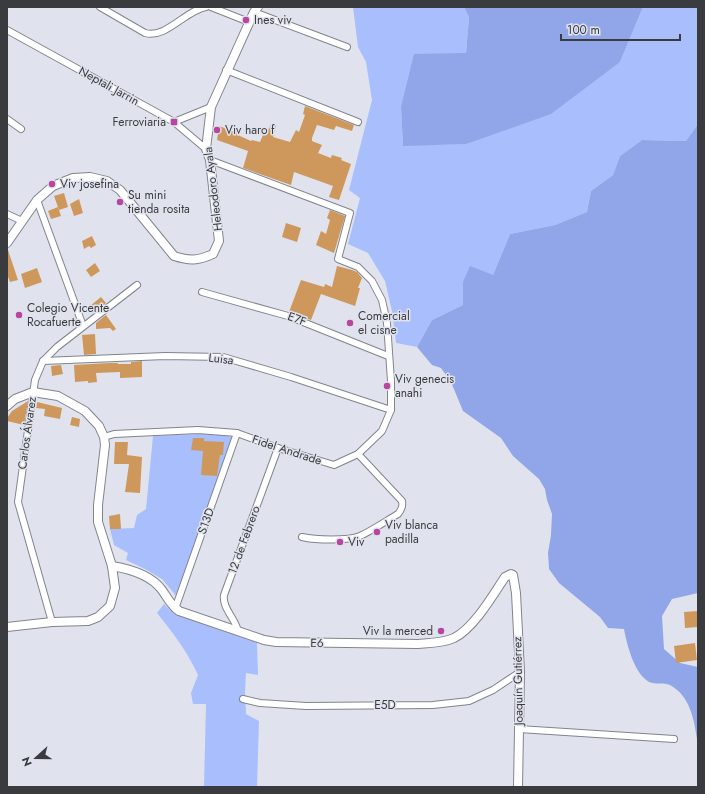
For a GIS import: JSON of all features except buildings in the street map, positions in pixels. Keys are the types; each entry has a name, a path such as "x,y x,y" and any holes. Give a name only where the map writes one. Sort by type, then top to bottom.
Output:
{"street":[{"path":"100,7 145,33 152,35 198,8 206,7"},
{"path":"211,7 249,22"},
{"path":"256,9 346,47"},
{"name":"Heleodoro Ayala","path":"7,242 37,200 53,186 73,178 90,177 107,181 120,190 174,256 187,260 201,259 213,254 219,241 210,160 206,149 211,108 226,70 256,9"},
{"name":"Neptali Jarrin","path":"7,30 174,122 206,149"},
{"path":"226,70 358,122"},
{"path":"174,122 211,108"},
{"path":"7,119 21,129"},
{"name":"Fidel Andrade","path":"104,437 114,434 198,430 237,433 278,448 334,465 358,454 382,431 391,410 388,323 382,300 372,281 358,267 338,259 350,215 349,212 210,160"},
{"path":"37,200 83,326"},
{"path":"7,214 22,221"},
{"name":"Carlos Álvarez","path":"52,622 18,502 35,380 43,361 58,347 137,285"},
{"name":"E7F","path":"202,292 288,316 388,356"},
{"name":"Luisa","path":"43,361 165,356 223,357 291,377 391,410"},
{"path":"7,406 15,399 33,392 58,396 85,412 99,426 104,437 105,445 98,505 98,522 112,566 116,588 110,606 98,617 88,621 52,622 7,627"},
{"name":"S13D","path":"175,609 237,433"},
{"name":"12 de Febrero","path":"238,631 236,624 224,604 224,595 278,448"},
{"path":"302,537 311,539 327,539 358,536 398,514 401,510 403,506 402,501 358,454"},
{"path":"112,566 126,568 146,577 161,588 175,609"},
{"name":"E6","path":"175,609 264,640 276,642 418,644 441,642 455,637 466,629 484,609 506,577 510,574 513,575"},
{"name":"Joaquín Gutiérrez","path":"513,575 516,593 520,672 518,787"},
{"name":"E5D","path":"243,700 260,703 306,706 433,705 469,701 493,690 520,672"},
{"path":"519,729 674,740"}],"shaded area":[{"path":"353,7 464,7 469,17 466,53 401,107 403,145 466,144 620,62 643,7 698,7 698,124 686,141 642,140 620,156 613,175 591,191 587,212 555,225 510,234 493,275 463,282 463,305 432,320 417,347 396,343 392,311 385,281 368,253 348,244 360,198 349,190 372,100 366,62 358,47"},
{"path":"464,7 643,7 620,62 551,114 466,144 403,146 401,107 414,54 466,53 469,17"},
{"path":"698,124 698,593 672,599 662,616 664,649 680,663 698,667 698,740 690,709 682,695 670,685 651,683 644,678 639,672 632,658 624,629 608,628 600,617 559,583 549,569 548,553 552,514 545,489 539,479 513,456 501,438 463,411 451,382 441,368 432,365 417,347 432,320 463,305 463,282 470,266 493,275 510,234 555,225 587,212 591,191 613,175 620,156 642,140 686,141"},
{"path":"220,433 233,438 177,597 162,579 126,560 128,553 114,545 110,529 134,528 137,515 146,509 153,436"},
{"path":"164,604 172,612 179,615 257,642 258,675 246,673 245,692 246,714 259,721 257,787 204,787 206,704 193,704 191,693 198,675 184,650 157,613"}],"place":[{"name":"Ines viv","path":"246,20"},
{"name":"Ferroviaria","path":"174,122"},
{"name":"Viv haro f","path":"217,130"},
{"name":"Viv josefina","path":"52,184"},
{"name":"Su mini tienda rosita","path":"120,202"},
{"name":"Colegio Vicente Rocafuerte","path":"19,315"},
{"name":"Comercial el cisne","path":"350,323"},
{"name":"Viv genecis anahi","path":"387,386"},
{"name":"Viv blanca padilla","path":"377,532"},
{"name":"Viv","path":"340,542"},
{"name":"Viv la merced","path":"441,631"}]}
